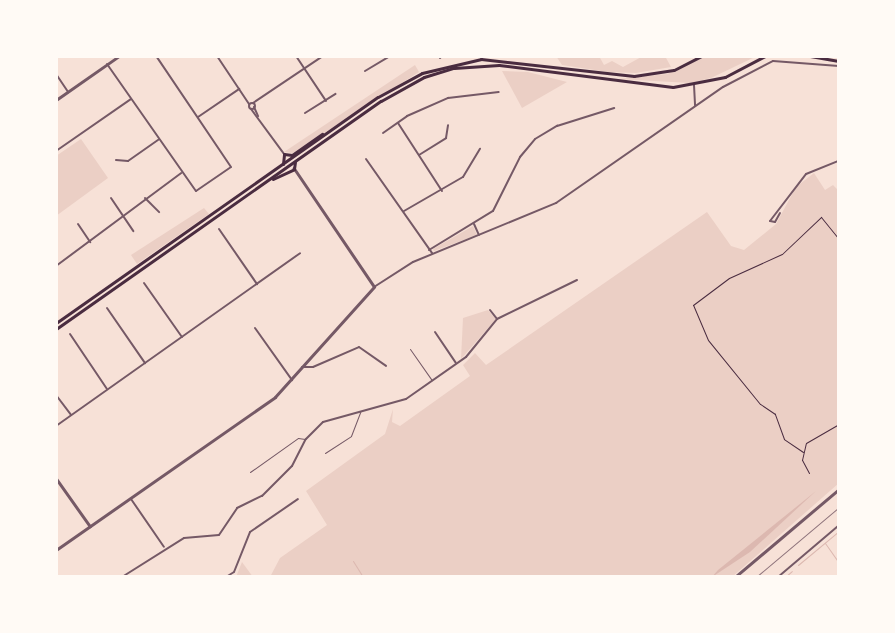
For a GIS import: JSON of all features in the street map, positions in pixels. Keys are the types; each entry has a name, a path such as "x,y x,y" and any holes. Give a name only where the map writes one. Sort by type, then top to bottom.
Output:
{"main road":[{"path":"56,323 399,83 452,64 506,60 634,76 674,70 702,56"},
{"path":"56,329 399,89 454,68 499,64 648,86 694,85 725,77 765,56"},
{"path":"810,56 839,61"},
{"path":"283,164 284,154 292,155 330,131"},
{"path":"252,192 294,169 296,161"}],"street":[{"path":"56,100 119,56"},
{"path":"107,64 158,140 196,192 231,166 156,56"},
{"path":"217,56 239,89 251,103 284,154"},
{"path":"296,56 326,101"},
{"path":"251,103 262,98 323,56"},
{"path":"365,71 390,56"},
{"path":"56,550 275,397 374,287 402,267 480,236 556,202 695,106 773,61 794,60 839,66"},
{"path":"56,74 68,92"},
{"path":"694,85 692,91 695,106"},
{"path":"198,117 239,89"},
{"path":"383,133 398,123 448,98 500,92"},
{"path":"305,113 335,94"},
{"path":"253,107 262,98"},
{"path":"56,151 131,100"},
{"path":"251,103 253,107"},
{"path":"429,250 474,224 502,198 520,156 535,139 557,126 614,108"},
{"path":"398,123 442,191"},
{"path":"420,156 446,138 448,124"},
{"path":"116,160 128,161 158,140"},
{"path":"404,211 442,191 463,177 480,149"},
{"path":"366,159 404,211 432,254"},
{"path":"780,213 771,216 770,221 775,222 806,174 839,161"},
{"path":"294,169 374,287"},
{"path":"56,266 125,218 145,198 181,173"},
{"path":"111,198 133,231"},
{"path":"145,198 159,212"},
{"path":"78,224 90,242"},
{"path":"474,224 480,236"},
{"path":"219,229 257,284"},
{"path":"56,426 300,253"},
{"path":"122,577 164,547 184,538 219,535 237,508 262,496 292,466 306,439 323,422 360,411 398,403 456,363 497,320 577,280"},
{"path":"144,282 182,337"},
{"path":"107,308 145,363"},
{"path":"490,310 497,320"},
{"path":"255,328 292,380"},
{"path":"435,332 456,363"},
{"path":"70,334 108,390"},
{"path":"302,367 313,367 359,346 386,366"},
{"path":"56,395 71,416"},
{"path":"56,478 90,526"},
{"path":"736,577 839,489"},
{"path":"131,499 164,547"},
{"path":"226,577 234,572 250,532 298,499"},
{"path":"778,577 839,525"}],"lane":[{"path":"410,349 432,381"},
{"path":"326,453 351,436 360,411"},
{"path":"250,472 298,438 306,439"}],"path":[{"path":"803,452 786,440 778,425 776,416 767,409 705,335 693,305 729,278 782,254 821,217 828,223 839,239"},
{"path":"808,473 803,452 807,443 839,424"}],"shaded area":[{"path":"556,56 599,56 604,65 612,61 623,67 643,56 665,56 671,67 636,73 608,72 562,65"},
{"path":"707,56 757,56 711,78 690,83 618,79 667,74"},
{"path":"415,65 419,72 293,153 284,152"},
{"path":"502,71 528,72 567,82 522,108"},
{"path":"81,139 108,178 56,216 56,156"},
{"path":"814,173 825,190 833,185 839,191 839,483 732,577 270,577 280,558 327,525 306,491 385,434 393,409 392,422 400,426 470,376 463,365 475,353 486,365 707,212 731,246 744,250 776,224 796,187"},
{"path":"204,208 209,214 137,264 131,255"},
{"path":"473,226 477,235 434,251 433,249"},
{"path":"488,310 496,319 461,359 463,318"},
{"path":"816,491 750,552 712,577 718,570"},
{"path":"242,562 253,577 236,577"}],"waterway":[{"path":"798,565 839,531"},
{"path":"825,543 839,563"},
{"path":"353,561 363,577"},
{"path":"785,577 792,571"}],"railway":[{"path":"756,577 839,507"}]}
